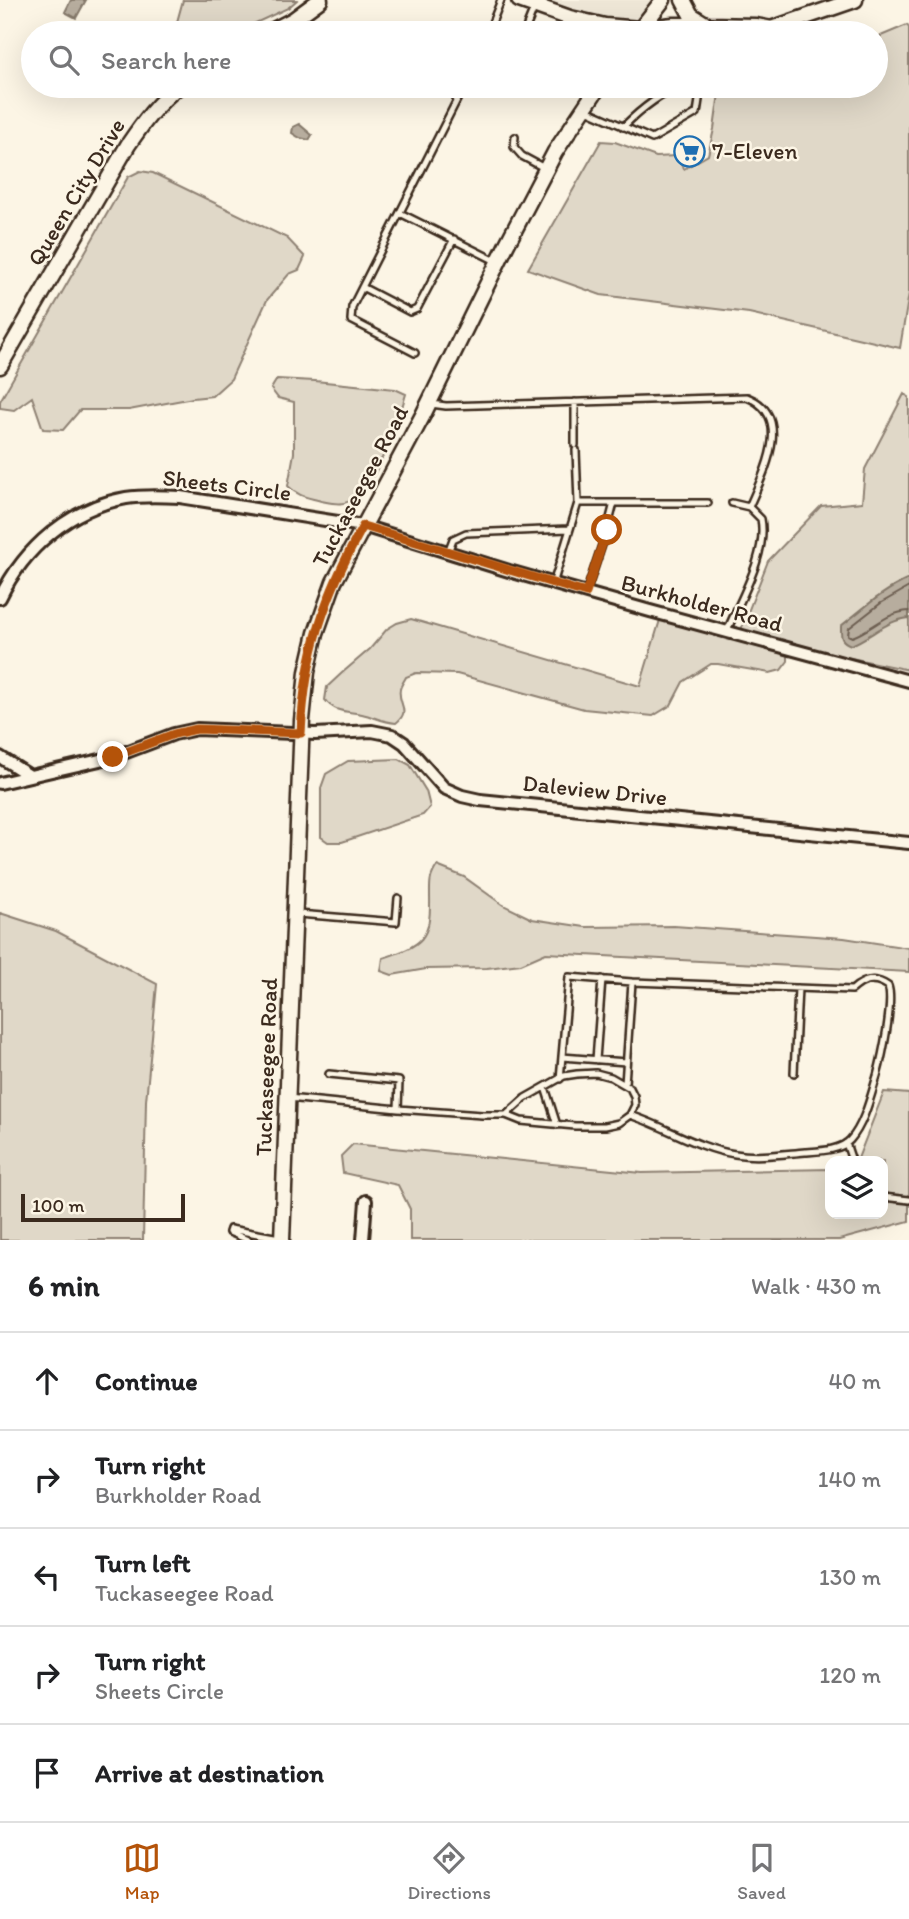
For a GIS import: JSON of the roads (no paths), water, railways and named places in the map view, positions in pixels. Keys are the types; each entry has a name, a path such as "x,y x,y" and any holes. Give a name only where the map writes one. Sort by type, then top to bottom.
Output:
{"street":[{"path":"289,21 320,0"},
{"path":"519,0 583,21"},
{"path":"650,21 663,0"},
{"path":"683,0 691,15 702,21"},
{"path":"793,21 855,0"},
{"path":"570,18 575,21"},
{"name":"Queen City Drive","path":"0,366 128,145 164,98"},
{"name":"Tuckaseegee Road","path":"282,1239 301,733 307,673 316,633 334,582 428,404 546,169 590,98"},
{"name":"Sheets Circle","path":"0,598 20,565 52,532 84,511 127,498 180,497 363,526"},
{"name":"Burkholder Road","path":"363,526 553,584 909,681"},
{"path":"0,783 113,757 174,734 197,729 301,733"},
{"name":"Daleview Drive","path":"301,733 372,731 392,735 404,743 444,788 480,800 909,843"},
{"path":"0,757 30,776"},
{"path":"363,1240 366,1200"}],"lane":[{"path":"493,21 501,0"},
{"path":"529,21 535,6"},
{"path":"415,353 351,320 352,307 458,98"},
{"path":"623,127 658,98"},
{"path":"583,108 652,139 697,113 698,98"},
{"path":"515,137 514,148 522,156 546,169"},
{"path":"400,213 498,262"},
{"path":"362,287 410,312 417,309 454,239"},
{"path":"428,404 446,406 747,397 758,401 767,410 772,421 769,459 749,507"},
{"path":"553,584 578,503 575,402"},
{"path":"578,503 708,503"},
{"path":"586,593 614,503"},
{"path":"727,632 755,565 763,529 761,519 749,507 732,503"},
{"path":"448,552 453,539 466,533 569,529"},
{"path":"295,914 396,922 398,898"},
{"path":"560,1079 569,977 632,982 852,990 861,982 871,980 888,986 890,1002 876,1079 856,1131 846,1143 823,1150 758,1156 736,1154 713,1149 630,1115"},
{"path":"596,1060 602,979"},
{"path":"625,1084 632,982"},
{"path":"794,1073 798,988"},
{"path":"562,1057 626,1062"},
{"path":"288,1098 398,1109 506,1115 521,1121 556,1125 605,1126 619,1123 630,1115 635,1105 634,1096 630,1088 611,1077 596,1073 577,1074 564,1076 525,1098 506,1115"},
{"path":"329,1074 399,1080 398,1109"},
{"path":"545,1087 556,1125"},
{"path":"846,1143 850,1156"},
{"path":"888,1198 909,1200"},
{"path":"248,1240 229,1232 230,1229 282,1239"}],"water":[{"path":"71,0 86,0 76,18 65,12"},
{"path":"299,124 312,135 309,140 292,133 293,127"},
{"path":"909,579 909,618 886,625 851,645 843,640 841,626 882,594"}],"place":[{"name":"7-Eleven","path":"689,151"}]}
